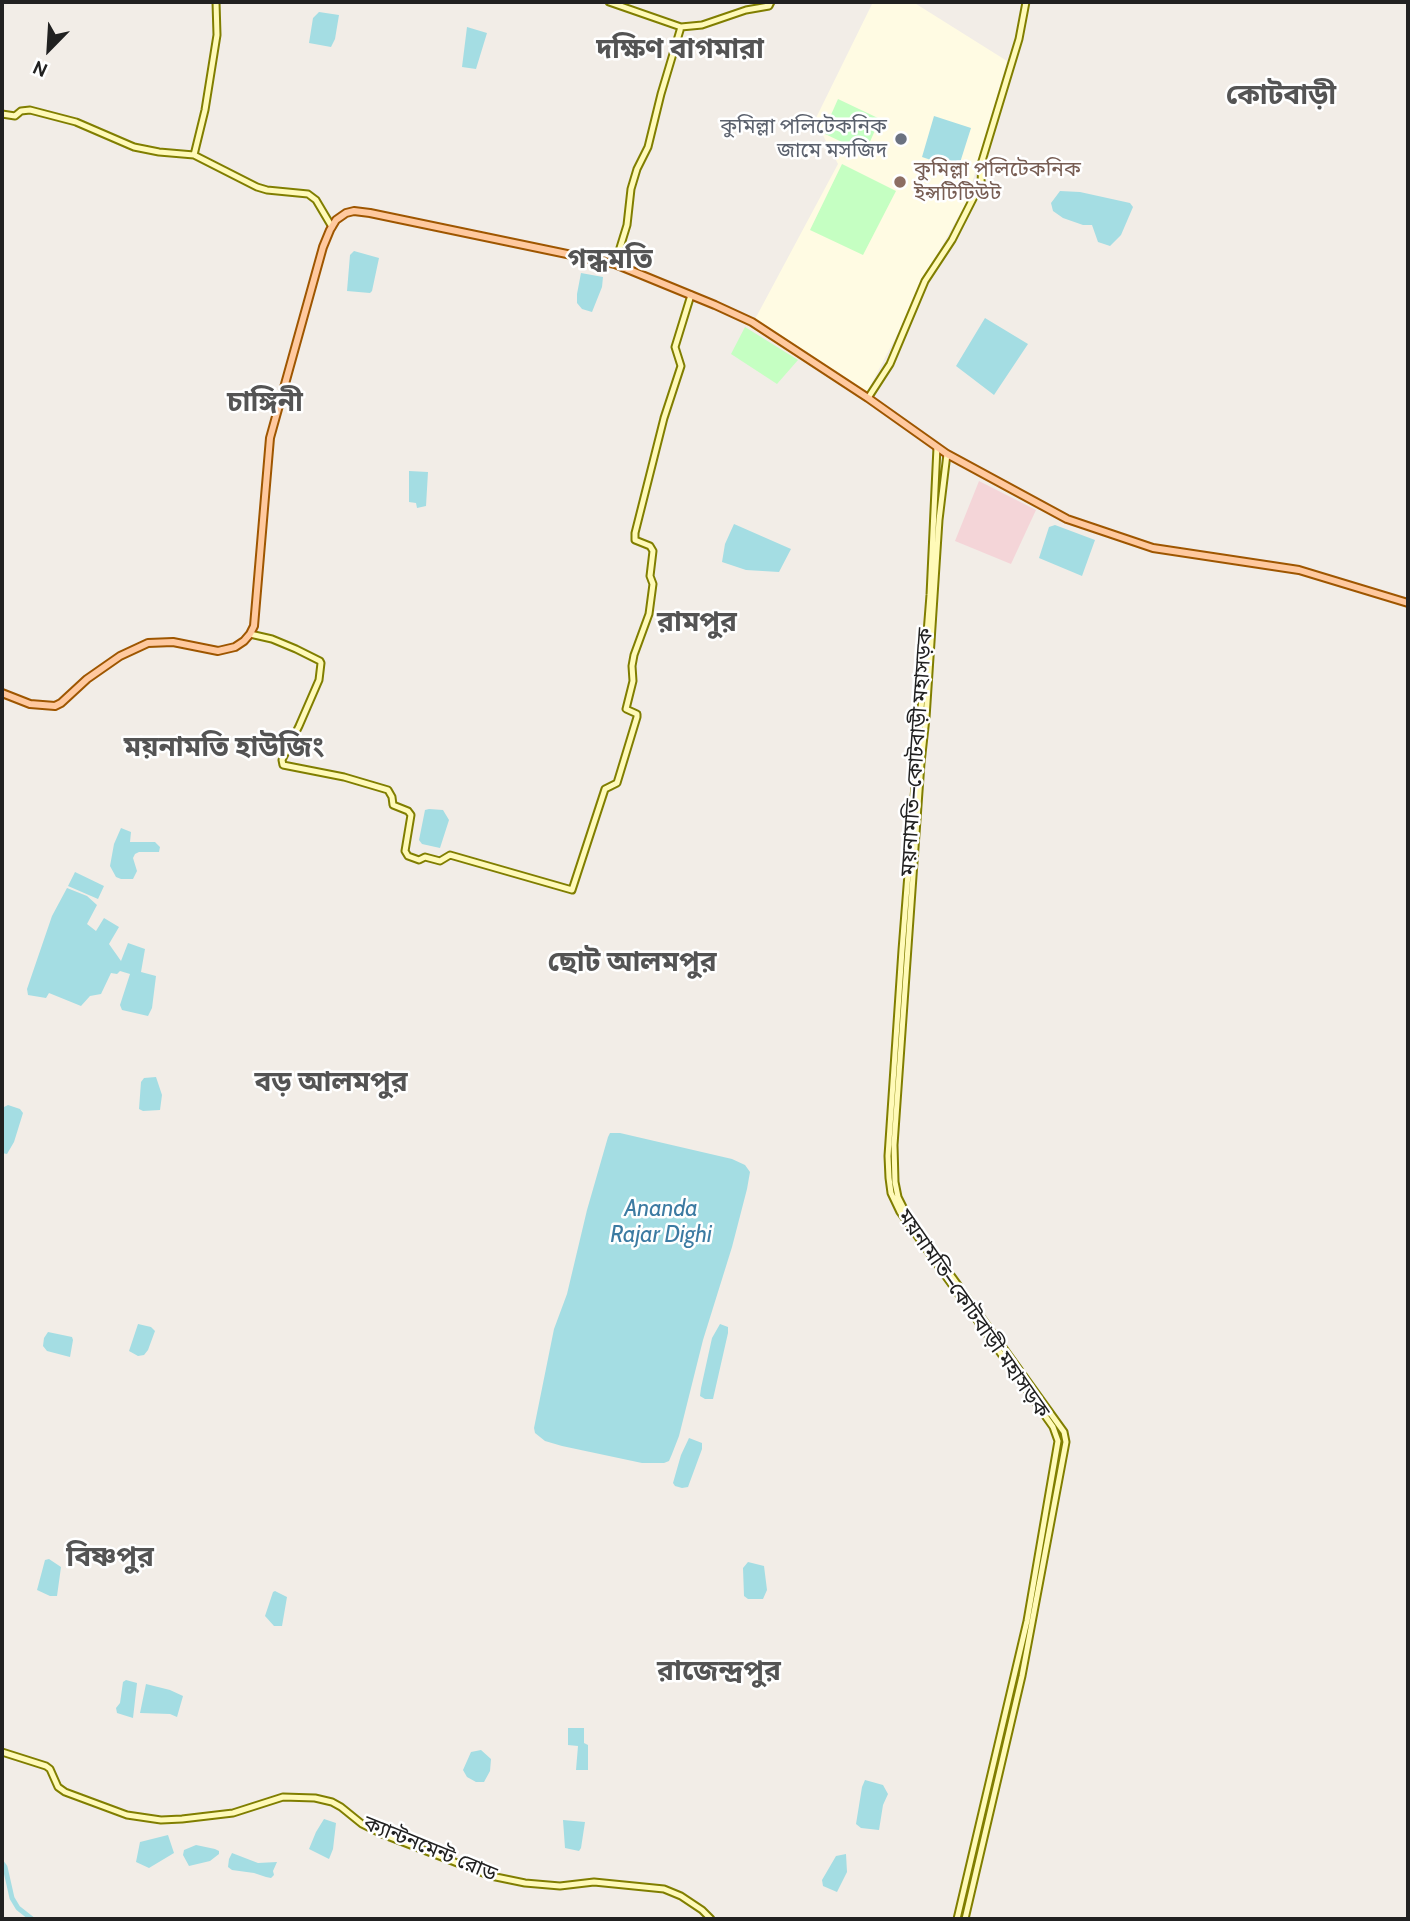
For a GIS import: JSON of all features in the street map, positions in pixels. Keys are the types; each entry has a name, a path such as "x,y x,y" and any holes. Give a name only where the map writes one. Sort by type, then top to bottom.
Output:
{"main road":[{"path":"194,155 205,110 217,35 216,2"},
{"path":"609,2 681,27 702,25 746,10 769,6 771,2"},
{"path":"868,398 890,364 931,269 952,240 981,183 982,161 1019,40 1026,2"},
{"path":"615,264 628,225 634,179 648,147 681,27"},
{"path":"2,114 15,117 21,111 30,110 76,122 134,147 194,155 257,187 308,194 316,200 332,227"},
{"path":"2,694 30,704 55,706 120,656 148,643 173,642 218,651 235,646 250,634 254,626 270,438 323,247 332,227 341,216 349,212 360,212 615,264 752,323 868,398 947,454 1067,519 1153,548 1299,570 1408,603"},
{"path":"250,634 272,639 321,663 319,680 282,760 284,765 344,777 388,790 393,805 411,815 405,851 408,856 419,860 425,857 440,862 450,855 572,890 605,789 617,783 637,717 637,714 626,709 633,681 634,655 649,614 653,587 650,576 653,551 650,546 635,540 635,537 664,418 681,366 675,347 691,295"},
{"name":"ময়নামতি–কোটবাড়ী মহাসড়ক","path":"937,447 930,595 902,950 888,1156 889,1178 891,1194 900,1212 1053,1427 1058,1441 1027,1621 965,1919"},
{"name":"ময়নামতি–কোটবাড়ী মহাসড়ক","path":"947,454 939,520 918,801 894,1145 895,1182 898,1197 906,1213 1065,1435 1022,1676 957,1919"},
{"name":"ক্যান্টনমেন্ট রোড","path":"2,1752 50,1769 56,1784 65,1792 127,1815 182,1819 233,1813 283,1797 315,1798 332,1802 362,1824 382,1834 491,1876 559,1886 594,1882 664,1889 681,1896 711,1919"}],"shaded area":[{"name":"কুমিল্লা পলিটেকনিক ইন্সটিটিউট","path":"873,2 913,2 1007,61 967,201 922,282 866,394 754,321 838,164 815,120"},
{"path":"979,481 1036,510 1011,564 955,541"}],"green space":[{"path":"838,99 880,119 865,153 823,133"},
{"path":"842,164 896,191 863,255 810,230"},
{"path":"745,327 798,360 777,384 731,354"}],"water":[{"path":"319,12 339,15 331,47 309,43 313,18"},
{"path":"467,27 487,33 476,69 462,67"},
{"path":"934,116 971,128 958,169 922,157"},
{"path":"1060,191 1080,192 1130,203 1133,207 1121,235 1110,246 1098,242 1092,225 1083,225 1063,218 1053,211 1051,203"},
{"path":"354,251 379,258 370,293 347,291 350,255"},
{"path":"581,273 603,277 592,312 582,309 577,303"},
{"path":"985,318 1028,344 994,395 956,366"},
{"path":"409,471 428,472 426,506 417,508 416,503 409,502"},
{"path":"734,524 791,549 779,572 746,570 722,562 725,544"},
{"path":"1055,525 1095,540 1082,576 1039,558 1049,527"},
{"path":"425,810 443,810 449,820 440,848 422,844 419,840"},
{"path":"121,828 131,832 130,842 155,842 160,847 159,852 135,854 133,858 137,871 133,879 116,877 110,866 114,844"},
{"path":"75,872 104,886 98,899 68,886"},
{"path":"67,888 87,896 97,905 87,924 96,931 104,918 119,927 109,944 121,961 128,943 145,949 141,972 156,976 152,1008 148,1016 122,1010 120,1005 130,974 120,971 117,974 111,973 101,994 90,996 81,1006 49,993 46,998 28,995 27,989 52,916"},
{"path":"156,1077 162,1095 160,1110 143,1111 139,1109 141,1082 144,1078"},
{"path":"8,1105 20,1109 23,1113 14,1142 7,1154 2,1153 2,1108"},
{"name":"Ananda Rajar Dighi","path":"610,1133 732,1159 745,1165 750,1172 679,1436 669,1461 664,1463 642,1463 562,1446 545,1441 535,1433 534,1428 554,1329 567,1294 587,1210"},
{"path":"138,1324 151,1327 155,1331 148,1350 144,1355 138,1356 129,1351"},
{"path":"720,1324 728,1327 728,1333 713,1399 705,1399 700,1396 701,1388 712,1338"},
{"path":"48,1332 72,1337 70,1357 47,1351 43,1346"},
{"path":"689,1438 702,1443 702,1449 688,1487 682,1488 673,1483"},
{"path":"49,1559 61,1567 57,1596 37,1590 45,1560"},
{"path":"748,1562 764,1566 767,1590 763,1599 748,1599 744,1596 743,1568"},
{"path":"275,1591 287,1597 282,1626 274,1626 265,1616"},
{"path":"126,1680 137,1683 133,1718 117,1713 116,1708 120,1703 123,1682"},
{"path":"146,1684 183,1696 177,1717 170,1714 140,1713"},
{"path":"568,1728 584,1728 584,1743 588,1745 588,1770 576,1770 578,1746 568,1745"},
{"path":"481,1750 491,1759 490,1771 484,1782 476,1782 467,1777 463,1770 471,1752"},
{"path":"865,1780 883,1785 888,1794 883,1805 879,1830 861,1828 856,1824"},
{"path":"324,1819 336,1823 329,1859 309,1849"},
{"path":"563,1820 585,1822 579,1851 565,1848"},
{"path":"168,1835 174,1853 149,1868 136,1862 140,1842"},
{"path":"196,1845 215,1849 219,1854 210,1861 189,1866 183,1855 184,1850"},
{"path":"232,1853 258,1863 277,1862 274,1875 271,1878 232,1870 228,1867"},
{"path":"846,1854 847,1872 837,1892 823,1886 822,1880 836,1856"}],"waterway":[{"path":"2,1863 12,1898 18,1908 32,1919"}],"place":[{"name":"কুমিল্লা পলিটেকনিক জামে মসজিদ","path":"901,139"},
{"name":"কুমিল্লা পলিটেকনিক ইন্সটিটিউট","path":"900,182"}],"district":[{"name":"দক্ষিণ বাগমারা","path":"680,50"},
{"name":"কোটবাড়ী","path":"1281,96"},
{"name":"গন্ধমতি","path":"610,260"},
{"name":"চাঙ্গিনী","path":"265,403"},
{"name":"রামপুর","path":"697,623"},
{"name":"ময়নামতি হাউজিং","path":"224,748"},
{"name":"ছোট আলমপুর","path":"632,963"},
{"name":"বড় আলমপুর","path":"331,1083"},
{"name":"বিষ্ণপুর","path":"110,1558"},
{"name":"রাজেন্দ্রপুর","path":"719,1672"}]}
